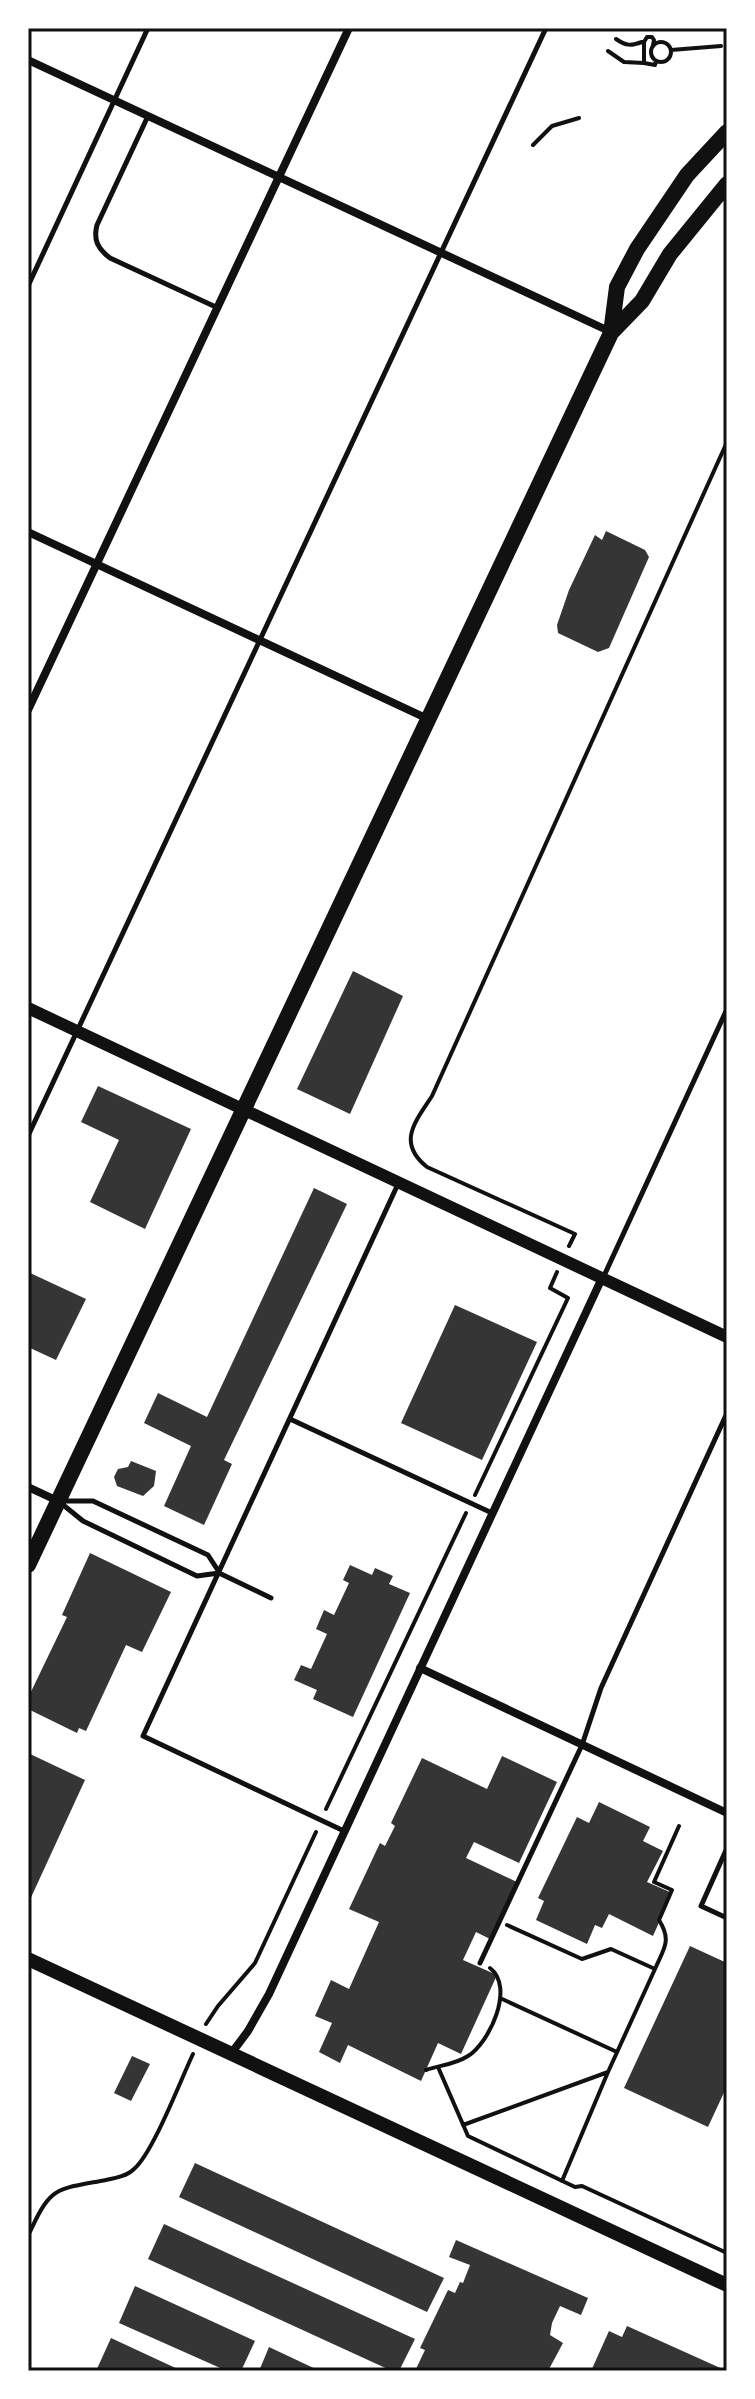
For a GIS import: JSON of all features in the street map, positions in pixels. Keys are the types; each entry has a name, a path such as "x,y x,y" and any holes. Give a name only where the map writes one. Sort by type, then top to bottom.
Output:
{"main road":[{"path":"28,1565 611,333 617,287 637,249 687,175 727,132"},
{"path":"611,333 642,301 670,254 727,184"},
{"path":"28,1959 727,2285"}],"street":[{"path":"28,710 349,28"},
{"path":"28,60 611,333"},
{"path":"28,532 428,719"},
{"path":"28,1008 727,1337"},
{"path":"230,2055 260,2013 602,1278"},
{"path":"28,1487 58,1501"},
{"path":"420,1668 727,1813"}],"lane":[{"path":"28,286 148,28"},
{"path":"28,1136 546,28"},
{"path":"148,116 97,225 96,242 110,258 218,308"},
{"path":"602,1278 727,1009"},
{"path":"344,1831 143,1736 398,1183"},
{"path":"480,1963 582,1745 601,1688 727,1413"},
{"path":"290,1419 493,1514"},
{"path":"58,1501 83,1521 197,1576 219,1573"},
{"path":"58,1501 93,1501 208,1555 219,1573 271,1598"},
{"path":"727,1848 701,1906 727,1918"}],"path":[{"path":"644,63 644,42 647,37 654,40 651,50 656,61 663,64 669,60 671,50 668,43 661,41 653,45"},
{"path":"616,39 633,46 644,42"},
{"path":"671,50 721,46"},
{"path":"608,51 624,62 655,65 656,61"},
{"path":"533,145 552,126 579,118"},
{"path":"28,2236 54,2193 131,2172 149,2148 218,2006 255,1963 568,1298 550,1288 575,1234 427,1167 413,1152 411,1133 420,1112 432,1096 727,442"},
{"path":"562,2181 667,1940 666,1931 659,1920 672,1890 654,1882 679,1826"},
{"path":"500,1922 582,1959 611,1949 655,1969"},
{"path":"426,2070 448,2066 471,2054 494,2019 501,1988 497,1974 480,1963"},
{"path":"500,1998 617,2052"},
{"path":"438,2067 468,2136 575,2187 582,2186 727,2253"},
{"path":"463,2125 608,2072"}],"building":[{"path":"606,531 645,550 649,557 609,648 598,652 558,633 557,625 569,590 595,535 602,540"},
{"path":"353,971 403,996 350,1114 297,1089"},
{"path":"98,1086 191,1129 145,1229 90,1202 119,1140 81,1122"},
{"path":"314,1188 347,1204 224,1460 232,1464 204,1525 164,1506 191,1446 144,1423 158,1393 207,1417"},
{"path":"28,1272 86,1299 56,1360 28,1347"},
{"path":"455,1305 537,1342 482,1460 401,1423"},
{"path":"131,1461 156,1471 154,1486 143,1496 117,1486 114,1477 118,1469 128,1467"},
{"path":"90,1553 171,1592 142,1652 126,1645 86,1731 79,1728 77,1733 28,1709 28,1698 67,1617 62,1615"},
{"path":"350,1565 372,1575 375,1568 393,1576 389,1584 410,1593 353,1717 313,1699 317,1690 294,1680 301,1665 311,1669 327,1634 316,1629 324,1610 334,1615 349,1583 343,1580"},
{"path":"28,1753 85,1780 28,1904"},
{"path":"502,1756 557,1782 519,1863 474,1842 466,1858 519,1883 492,1940 476,1932 463,1960 497,1975 461,2054 438,2043 421,2081 348,2045 340,2063 319,2052 332,2023 315,2016 331,1980 349,1989 379,1922 349,1909 380,1843 385,1846 395,1826 391,1823 422,1758 487,1789"},
{"path":"599,1802 650,1827 643,1841 663,1851 647,1882 672,1893 653,1936 609,1914 602,1928 595,1925 587,1944 536,1920 544,1901 538,1898 577,1817 589,1823"},
{"path":"690,1946 727,1963 727,2086 708,2127 624,2088"},
{"path":"132,2056 150,2064 131,2101 114,2093"},
{"path":"195,2163 444,2278 427,2312 179,2197"},
{"path":"164,2224 415,2339 399,2371 392,2371 148,2259"},
{"path":"456,2240 588,2298 581,2315 560,2306 550,2335 563,2343 548,2371 415,2371 425,2350 420,2348 448,2290 455,2293 470,2265 449,2257"},
{"path":"135,2286 255,2341 241,2371 227,2371 119,2323"},
{"path":"627,2326 727,2371 591,2371 609,2331 622,2337"},
{"path":"111,2338 182,2371 96,2371"},
{"path":"269,2347 320,2371 259,2371"}]}
